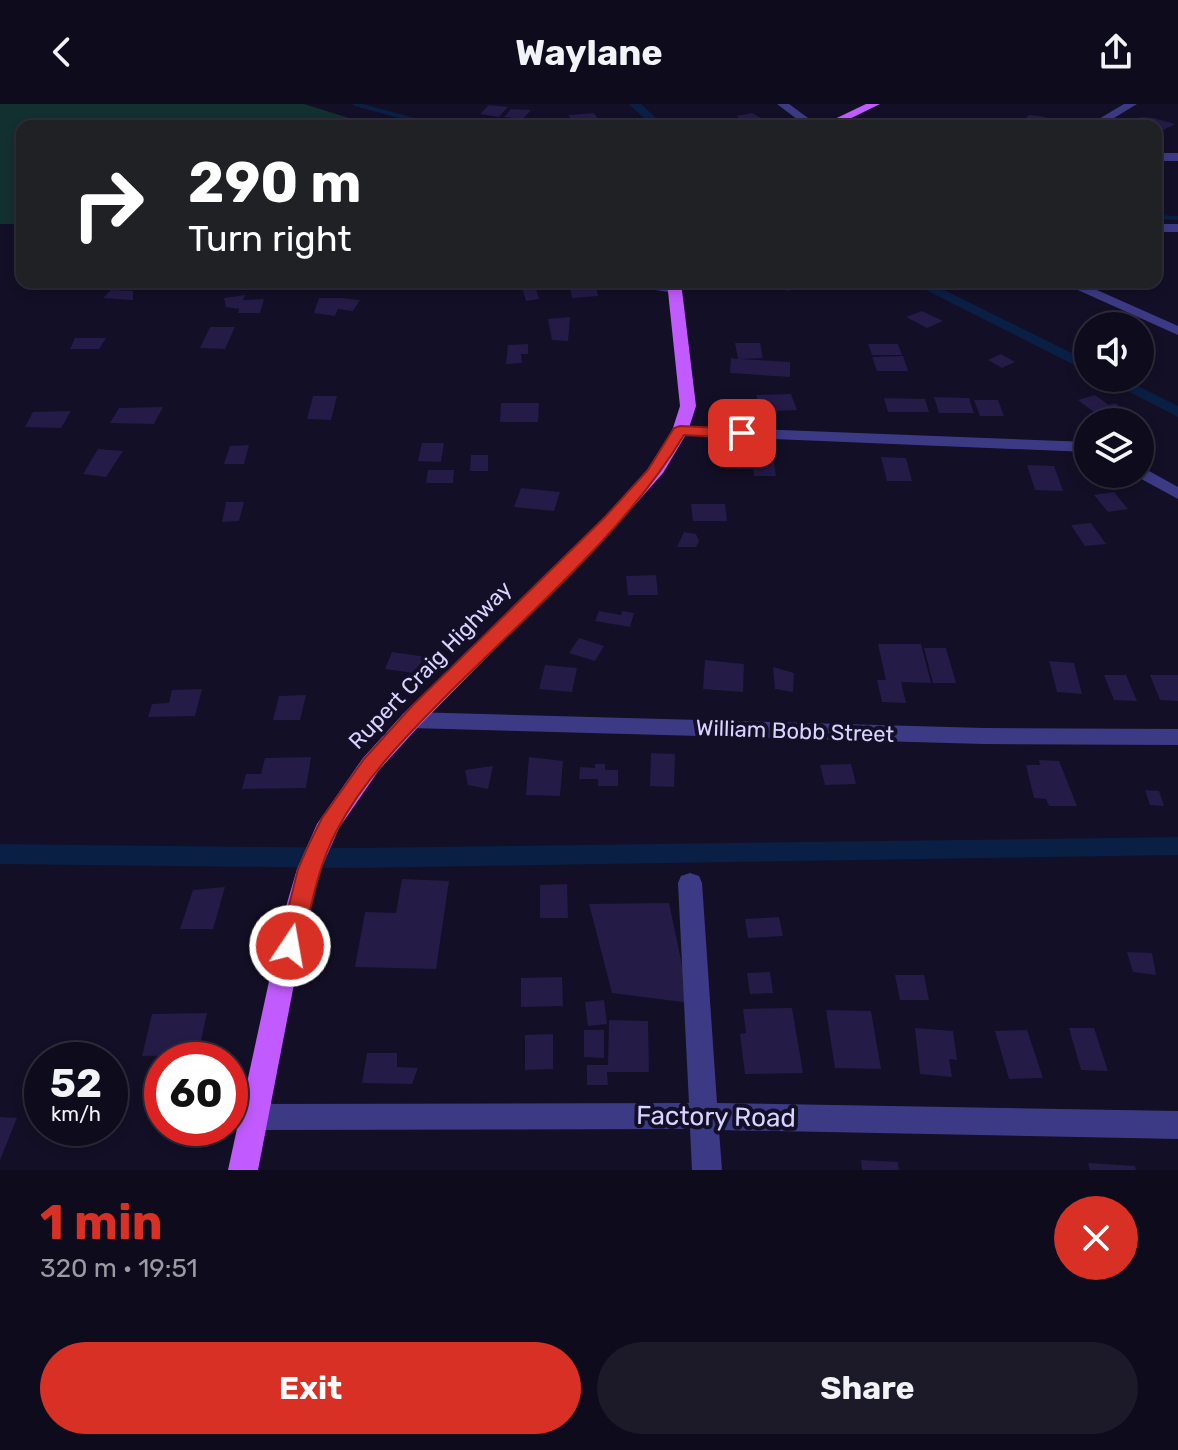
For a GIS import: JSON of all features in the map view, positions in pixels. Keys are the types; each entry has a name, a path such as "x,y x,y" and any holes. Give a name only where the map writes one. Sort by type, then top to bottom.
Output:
{"main road":[{"path":"839,120 875,104"},
{"name":"Rupert Craig Highway","path":"243,1170 295,917 309,869 329,824 371,764 411,720 611,521 654,473 680,431 689,394 675,288"}],"street":[{"path":"782,104 805,120"},
{"path":"1104,120 1132,104"},
{"path":"1081,288 1178,331"},
{"path":"680,431 1074,446"},
{"path":"1154,479 1178,494"},
{"name":"William Bobb Street","path":"411,720 984,736 1178,737"},
{"path":"690,883 707,1170"},
{"name":"Factory Road","path":"254,1117 704,1116 1178,1125"}],"green space":[{"path":"0,104 304,104 356,120 16,120 16,224 0,224"}],"building":[{"path":"489,105 508,107 499,117 480,114"},
{"path":"511,109 531,110 523,119 504,117"},
{"path":"594,113 599,120 572,120 568,115"},
{"path":"752,113 764,120 736,120 739,118 736,116"},
{"path":"1040,116 1055,120 1031,120 1026,117"},
{"path":"1141,117 1161,120 1135,120"},
{"path":"1162,120 1175,124 1163,130"},
{"path":"522,288 536,288 539,299 526,301"},
{"path":"570,288 596,288 598,296 572,298"},
{"path":"111,290 133,291 133,300 103,298"},
{"path":"245,295 243,300 264,299 260,313 238,313 239,309 226,307 224,298"},
{"path":"319,298 360,300 353,311 338,309 335,316 314,313"},
{"path":"922,311 943,321 927,328 906,317"},
{"path":"570,317 568,341 552,340 548,319"},
{"path":"210,327 235,327 225,349 200,348"},
{"path":"75,338 106,338 99,349 70,349"},
{"path":"735,343 760,343 763,358 741,359 790,362 790,377 730,373 731,358 738,359"},
{"path":"528,344 528,354 521,354 522,363 506,364 508,345"},
{"path":"868,344 898,344 902,355 872,355"},
{"path":"1001,354 1015,362 1002,368 988,360"},
{"path":"903,356 908,371 877,371 872,357"},
{"path":"791,394 797,410 775,411 773,405 760,406 756,395"},
{"path":"1095,395 1109,405 1115,403 1122,408 1089,408 1078,400"},
{"path":"313,396 337,396 331,420 307,419"},
{"path":"934,397 969,398 974,413 939,413"},
{"path":"884,398 925,399 929,412 888,412"},
{"path":"974,400 998,400 1004,416 980,416"},
{"path":"501,403 539,403 538,422 500,422"},
{"path":"163,407 154,424 110,423 119,408"},
{"path":"71,411 61,428 25,427 33,412"},
{"path":"422,443 444,443 441,462 418,461"},
{"path":"249,445 244,464 224,464 230,446"},
{"path":"98,449 123,451 106,477 83,474"},
{"path":"471,455 488,455 488,471 470,471"},
{"path":"738,457 773,457 776,476 754,476 753,469 739,469"},
{"path":"881,457 906,458 912,481 887,481"},
{"path":"1027,465 1054,466 1063,491 1035,490"},
{"path":"428,470 454,470 453,483 426,483"},
{"path":"521,488 560,492 554,511 514,507"},
{"path":"1114,492 1128,509 1108,512 1094,495"},
{"path":"226,502 244,502 239,521 222,522"},
{"path":"691,504 725,504 727,521 693,521"},
{"path":"1091,523 1106,544 1085,546 1071,525"},
{"path":"684,532 696,534 699,541 696,547 677,547"},
{"path":"656,575 658,595 628,595 626,576"},
{"path":"599,611 621,615 622,611 634,613 630,627 595,621"},
{"path":"579,638 604,646 595,661 569,653"},
{"path":"878,644 921,644 931,683 901,682 906,703 882,702 877,680 886,680"},
{"path":"924,648 946,648 956,683 933,683"},
{"path":"392,652 427,657 421,674 385,669"},
{"path":"705,660 744,664 743,692 703,689"},
{"path":"1049,661 1074,663 1082,694 1057,692"},
{"path":"545,665 577,668 572,692 539,689"},
{"path":"773,667 794,673 793,692 775,689"},
{"path":"1104,675 1126,675 1137,701 1114,700"},
{"path":"1150,675 1178,675 1178,701 1160,700"},
{"path":"202,689 195,716 148,717 152,704 169,703 172,690"},
{"path":"306,695 300,720 273,720 279,696"},
{"path":"651,753 675,754 674,787 650,786"},
{"path":"311,757 306,788 242,789 246,774 261,774 265,758"},
{"path":"529,757 563,761 560,796 526,795"},
{"path":"1039,760 1059,761 1077,806 1049,806 1046,799 1034,798 1026,765 1040,765"},
{"path":"595,764 605,764 605,770 618,770 618,786 598,786 598,779 579,779 580,767 595,768"},
{"path":"851,764 856,784 825,785 820,765"},
{"path":"493,766 488,789 468,785 465,770"},
{"path":"1145,790 1159,791 1164,806 1150,805"},
{"path":"402,879 449,881 436,969 355,967 365,912 396,913"},
{"path":"567,884 568,918 540,918 540,885"},
{"path":"225,887 213,929 180,929 193,890"},
{"path":"669,903 690,1003 612,993 589,904"},
{"path":"779,917 783,936 748,938 745,919"},
{"path":"1127,952 1152,953 1156,975 1133,972"},
{"path":"770,972 773,993 750,994 747,973"},
{"path":"895,975 924,975 929,1000 900,1000"},
{"path":"562,977 563,1006 521,1007 521,978"},
{"path":"604,1000 607,1024 588,1026 585,1002"},
{"path":"792,1008 803,1073 745,1074 740,1034 746,1033 743,1009"},
{"path":"826,1010 871,1011 881,1069 835,1068"},
{"path":"207,1013 201,1042 145,1042 152,1014"},
{"path":"609,1020 648,1021 649,1072 607,1072 608,1085 587,1085 587,1065 608,1065"},
{"path":"915,1028 953,1031 957,1060 949,1059 952,1077 920,1074"},
{"path":"1069,1028 1094,1028 1108,1071 1081,1070"},
{"path":"584,1030 604,1030 604,1058 584,1057"},
{"path":"1027,1030 1043,1078 1009,1079 995,1031"},
{"path":"553,1034 553,1069 525,1070 525,1035"},
{"path":"367,1053 397,1053 397,1067 418,1068 412,1084 362,1083"},
{"path":"0,1117 17,1118 0,1160"},
{"path":"861,1160 898,1162 899,1170 862,1170"},
{"path":"1088,1163 1135,1166 1136,1170 1090,1170"}],"waterway":[{"path":"355,104 415,120"},
{"path":"634,104 652,120"},
{"path":"1162,217 1178,218"},
{"path":"929,288 1074,360"},
{"path":"1138,392 1178,412"},
{"path":"0,854 355,858 1178,846"}],"route":[{"path":"290,946 309,869 320,844 329,824 371,764 419,711 611,521 654,473 680,431 742,433"}]}
